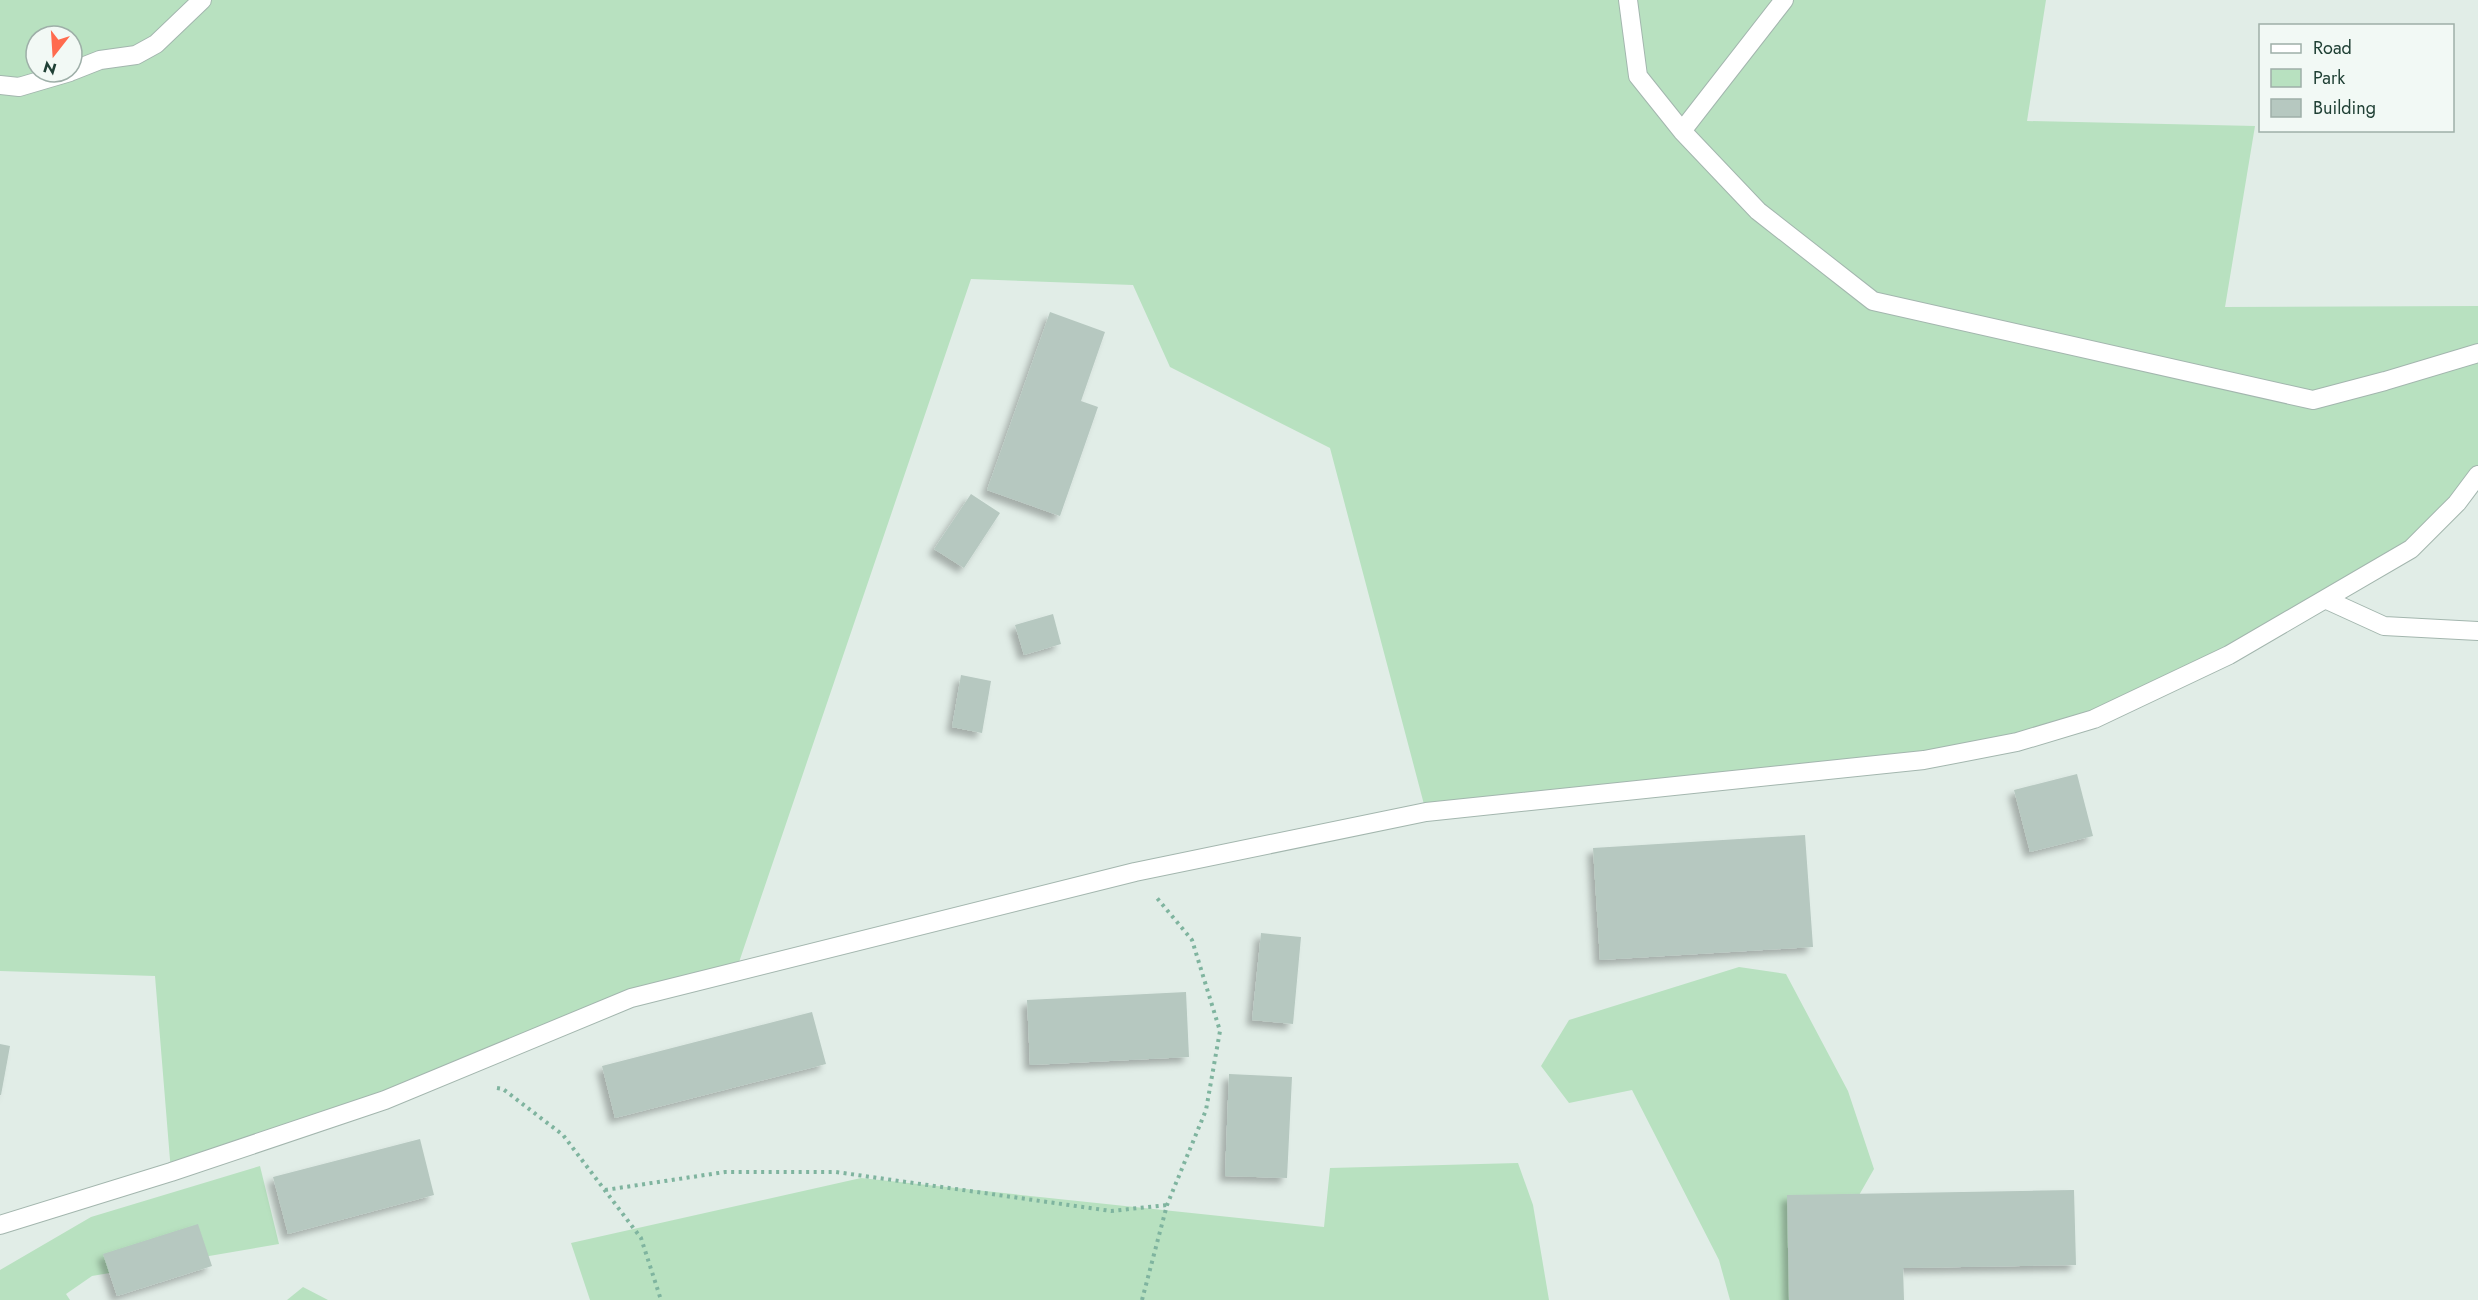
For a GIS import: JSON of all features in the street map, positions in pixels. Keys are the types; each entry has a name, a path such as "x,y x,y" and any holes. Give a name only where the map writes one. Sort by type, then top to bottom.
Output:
{"street":[{"path":"84,67 100,60 136,55 156,44 202,0"},
{"path":"1628,0 1638,76 1682,131 1758,211 1873,301 2313,400 2478,353"},
{"path":"1682,131 1784,0"},
{"path":"0,85 19,87 29,84"},
{"path":"0,1225 171,1172 385,1100 631,998 1136,872 1426,812 1923,760 2017,742 2094,719 2229,655 2411,549 2457,503 2478,475"},
{"path":"2327,600 2384,626 2478,631"}],"path":[{"path":"1136,872 1192,940 1220,1030 1206,1110 1167,1205 1142,1300"},
{"path":"492,1087 503,1089 563,1135 641,1238 661,1300"},
{"path":"605,1190 725,1172 836,1172 1111,1211 1167,1205"}],"green space":[{"path":"0,0 2046,0 2027,121 2255,126 2225,307 2478,306 2478,475 2411,549 2229,655 2017,742 1426,812 1330,448 1170,367 1133,285 971,279 736,971 631,998 171,1172 155,976 0,971"},
{"path":"1739,967 1786,974 1848,1091 1874,1169 1819,1265 1824,1300 1730,1300 1719,1260 1632,1090 1569,1103 1541,1066 1569,1020"},
{"path":"1518,1163 1533,1205 1549,1300 590,1300 571,1243 861,1178 1324,1227 1330,1168"},
{"path":"260,1166 279,1244 92,1276 66,1294 70,1300 0,1300 0,1270 91,1217"},
{"path":"303,1287 328,1300 287,1300"}],"building":[{"path":"1050,312 1105,332 1081,401 1098,407 1060,516 987,490"},
{"path":"971,494 1000,513 964,568 934,549"},
{"path":"1053,614 1061,644 1024,655 1015,625"},
{"path":"961,675 991,681 982,733 952,727"},
{"path":"2077,774 2093,836 2030,852 2014,790"},
{"path":"1805,835 1813,947 1600,960 1593,848"},
{"path":"1261,933 1301,937 1293,1024 1252,1020"},
{"path":"1186,992 1189,1057 1030,1065 1027,1000"},
{"path":"812,1012 826,1064 615,1118 602,1066"},
{"path":"0,1044 10,1046 1,1095 0,1095"},
{"path":"1229,1074 1292,1077 1287,1178 1225,1176"},
{"path":"420,1139 434,1195 288,1234 273,1177"},
{"path":"2074,1190 2076,1265 1903,1268 1904,1300 1789,1300 1787,1195"},
{"path":"198,1224 212,1266 117,1296 103,1254"}]}
